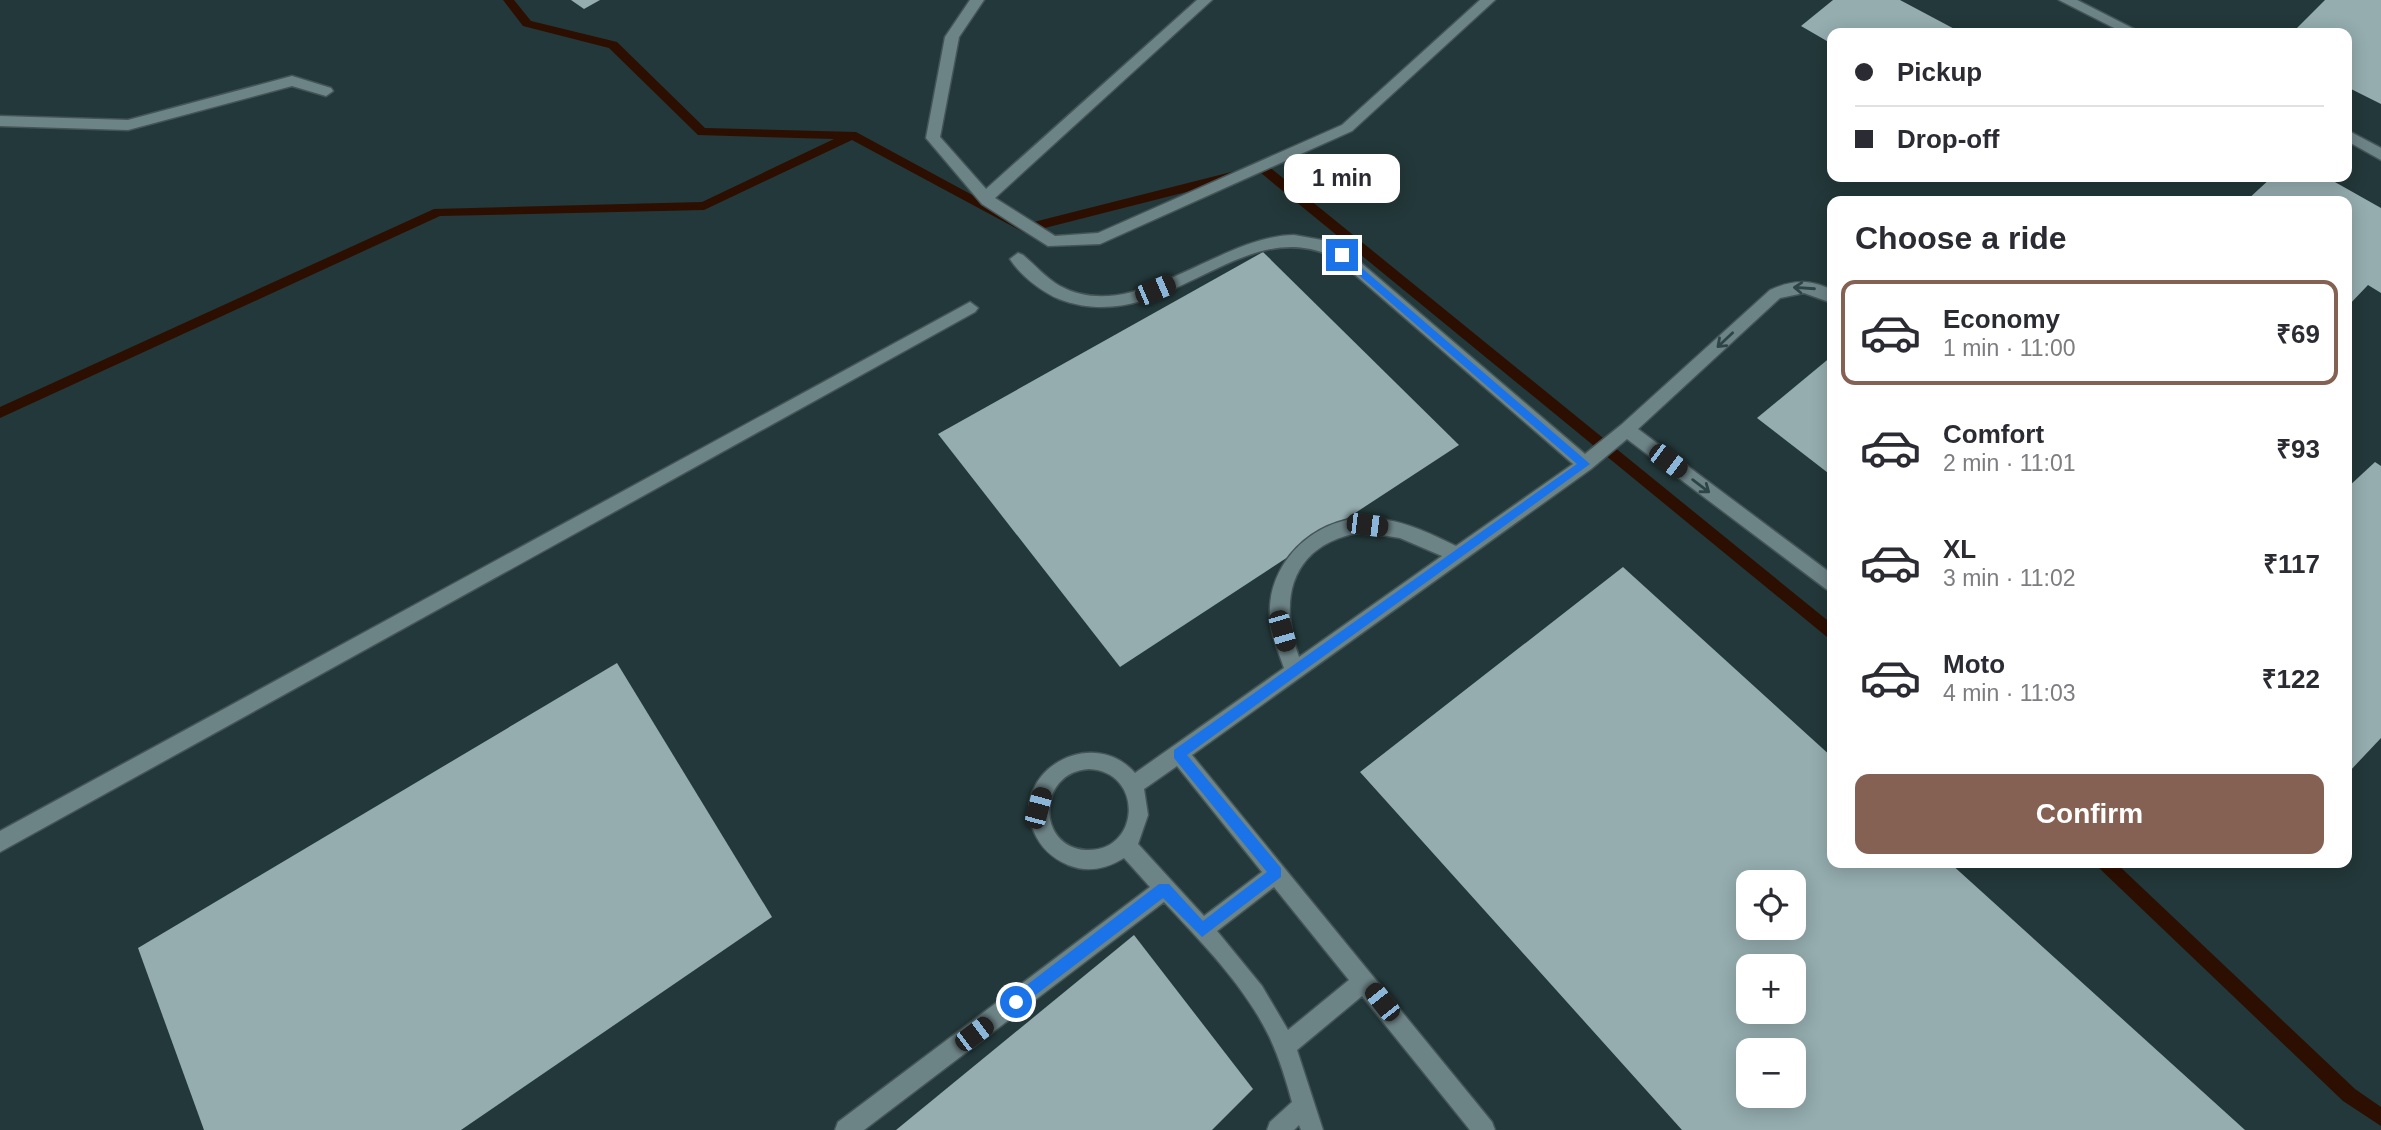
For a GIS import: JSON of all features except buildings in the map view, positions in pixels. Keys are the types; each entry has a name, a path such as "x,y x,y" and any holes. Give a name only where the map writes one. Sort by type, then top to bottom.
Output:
{"street":[{"path":"977,0 952,37 933,138 986,199 1053,242 1100,238 1347,128 1488,0"},
{"path":"986,199 1205,0"},
{"path":"2066,0 2125,28"},
{"path":"0,121 128,125 292,81 326,91"},
{"path":"2352,138 2381,155"},
{"path":"1018,259 1053,290 1079,300 1102,303 1133,299 1263,243 1286,239 1317,242 1342,255 1588,462"},
{"path":"1135,785 1588,462 1775,294 1800,285 1827,294"},
{"path":"0,842 970,308"},
{"path":"1624,432 1827,580"},
{"path":"1294,671 1279,610 1293,562 1315,542 1343,527 1367,525 1416,534 1457,555"},
{"path":"1179,754 1484,1130"},
{"path":"1098,761 1112,765 1135,785 1140,800 1134,830 1125,844 1112,853 1093,859 1076,858 1060,852 1047,840 1040,826 1038,808 1042,793 1051,778 1065,767 1098,761"},
{"path":"1125,844 1202,930 1250,987 1269,1015 1285,1046 1312,1130"},
{"path":"1202,930 1276,873"},
{"path":"846,1130 1164,889"},
{"path":"1285,1046 1365,981"},
{"path":"1278,1130 1304,1106"}],"waterway":[{"path":"508,0 527,24 613,45 702,132 850,135"},
{"path":"0,413 438,212 704,206 852,135 1025,229 1263,168 1827,628"},
{"path":"2110,868 2349,1095 2381,1117"}],"route":[{"path":"1016,1002 1164,889 1202,930 1276,873 1179,754 1585,464 1342,255"}]}
